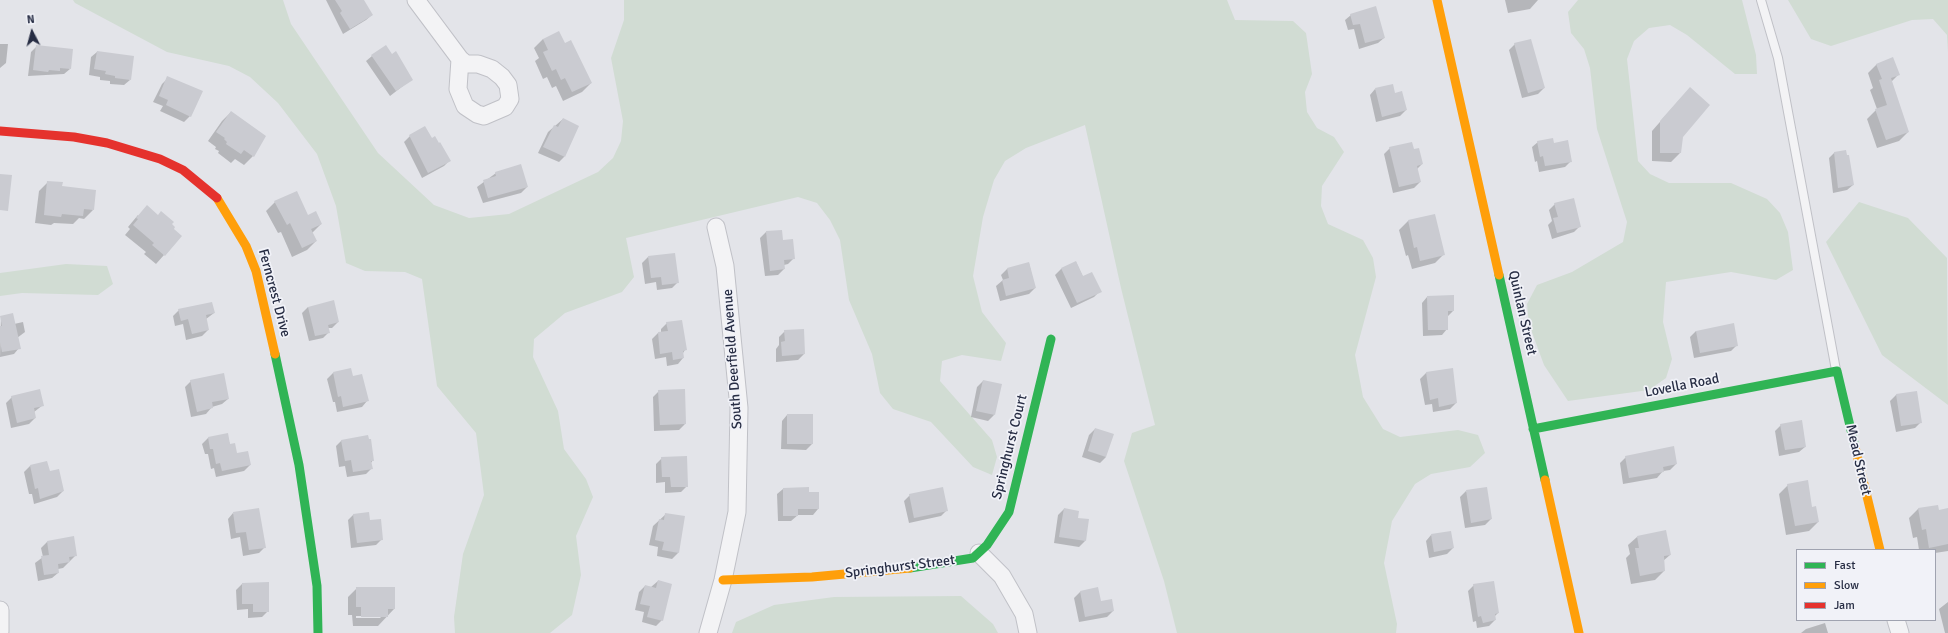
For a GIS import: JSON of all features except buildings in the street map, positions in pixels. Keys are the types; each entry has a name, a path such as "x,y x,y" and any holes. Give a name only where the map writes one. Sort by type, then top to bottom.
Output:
{"street":[{"path":"416,0 460,59"},
{"name":"Quinlan Street","path":"1437,0 1579,633"},
{"name":"Ferncrest Drive","path":"0,131 74,137 107,143 160,159 183,170 204,186 220,201 246,246 256,271 270,330 299,465 318,586 318,633"},
{"name":"South Deerfield Avenue","path":"708,633 723,580 737,512 739,408 726,266 716,227"},
{"name":"Springhurst Court","path":"979,553 987,545 1009,512 1051,339"},
{"name":"Lovella Road","path":"1533,429 1837,371"},
{"name":"Mead Street","path":"1837,371 1880,549"},
{"path":"979,553 1002,576 1024,614 1028,633"},
{"name":"Springhurst Street","path":"723,580 812,577 925,567 973,558 979,553"},
{"path":"0,610 0,631"},
{"path":"1896,621 1900,633"}],"lane":[{"path":"1761,0 1778,58 1837,371"}],"shaded area":[{"path":"73,0 283,0 291,24 378,153 434,205 469,218 509,214 598,172 613,158 621,141 623,121 611,58 624,20 624,0 1227,0 1235,20 1293,21 1306,33 1312,74 1305,92 1307,112 1317,128 1334,137 1344,152 1322,186 1321,206 1328,224 1363,240 1373,258 1376,277 1355,355 1363,397 1383,429 1400,437 1458,430 1478,435 1485,453 1470,467 1431,474 1415,484 1392,521 1384,563 1397,624 1396,633 1177,633 1164,581 1124,461 1132,433 1155,425 1121,288 1085,125 1026,148 1005,161 994,180 983,217 973,276 982,312 1006,343 1001,361 962,355 942,361 940,381 992,440 997,457 992,475 973,467 931,422 893,409 880,393 872,354 849,300 840,240 830,220 817,203 798,197 626,238 634,277 622,292 565,313 534,339 533,357 558,411 564,449 586,479 593,497 576,536 581,575 572,615 550,633 455,633 454,617 463,554 484,495 476,433 437,386 422,279 405,272 365,271 346,263 336,206 317,154 278,103 250,77 229,66 167,52 75,3"},
{"path":"1578,0 1742,0 1756,55 1757,74 1735,74 1687,35 1670,25 1649,28 1634,41 1627,59 1638,161 1650,174 1669,183 1731,183 1767,199 1780,213 1788,232 1793,270 1776,280 1731,272 1666,282 1663,322 1672,359 1666,378 1649,390 1568,401 1544,365 1529,324 1527,304 1537,285 1572,272 1623,242 1627,222 1597,129 1590,68 1584,49 1571,33 1568,12"},
{"path":"1788,0 1948,0 1948,52 1947,35 1933,19 1912,20 1831,46 1811,39"},
{"path":"1859,202 1908,218 1947,258 1948,405 1882,355 1826,242"},
{"path":"66,264 107,266 113,284 98,295 22,293 0,296 0,273"},
{"path":"961,596 993,624 998,633 732,633 736,622 774,605 834,597"}],"traffic: fast":[{"path":"1499,275 1545,480"},
{"path":"910,568 973,558 987,545 1009,512 1051,339"},
{"path":"275,354 299,465 317,586 318,633"},
{"path":"1533,429 1837,371 1855,447"}],"traffic: slow":[{"path":"1437,0 1499,275"},
{"path":"217,198 246,246 256,271 275,354"},
{"path":"1855,447 1880,549"},
{"path":"1545,480 1579,633"},
{"path":"723,580 812,577 910,568"}],"traffic: jam":[{"path":"0,131 74,137 107,143 160,159 183,170 217,198"}]}
